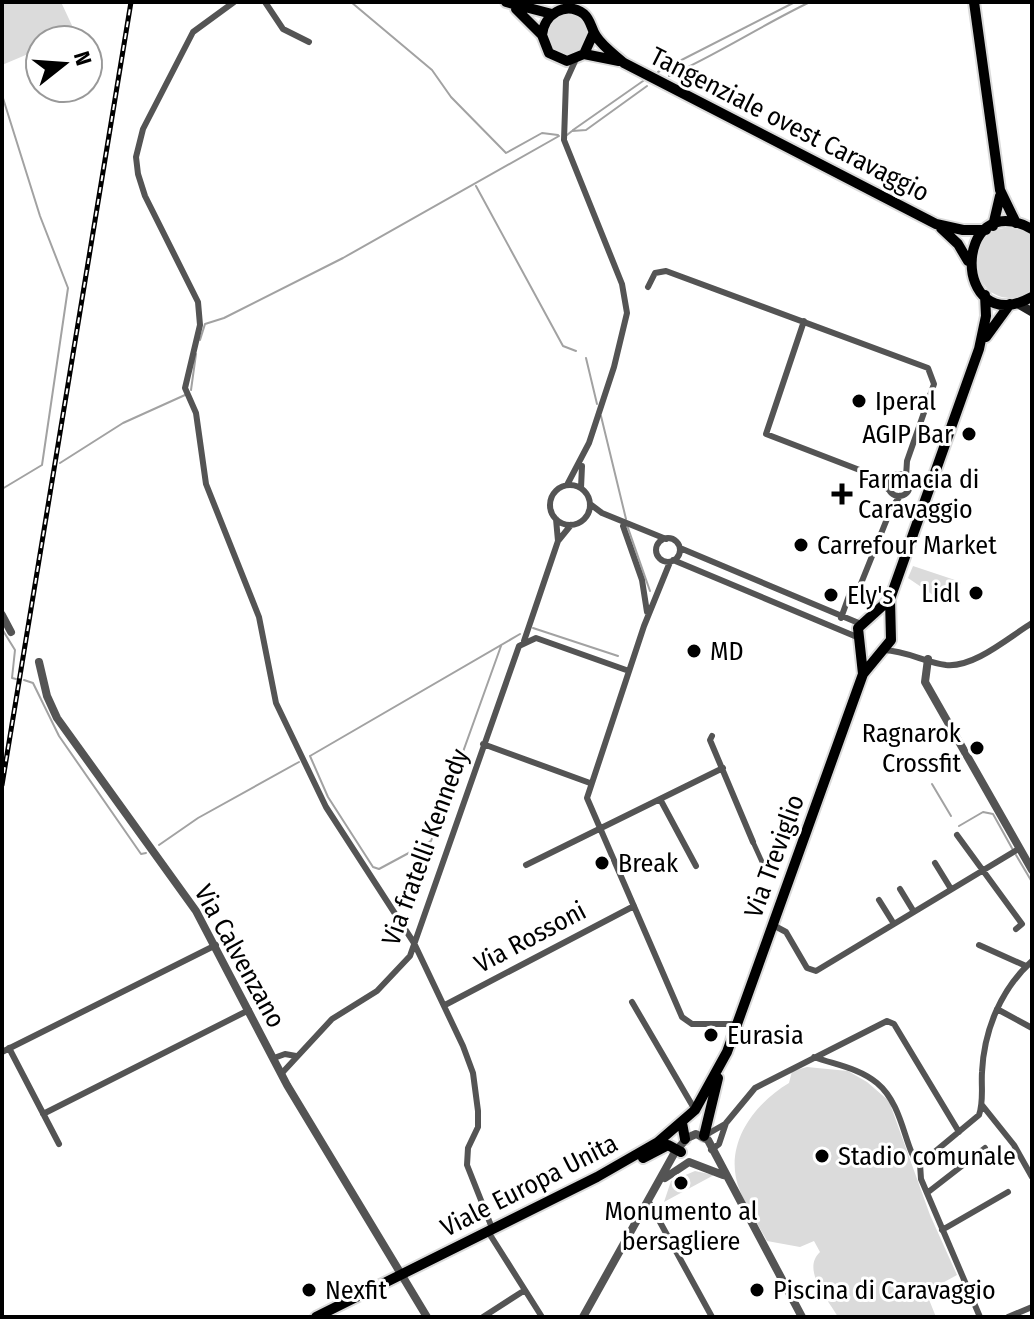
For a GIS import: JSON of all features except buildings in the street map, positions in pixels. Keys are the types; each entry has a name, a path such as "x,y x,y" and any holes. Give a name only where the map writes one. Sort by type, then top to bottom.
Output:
{"main road":[{"name":"Tangenziale ovest Caravaggio","path":"507,2 558,9 575,6 587,18 593,34 624,63 936,224 963,230 1027,226"},
{"name":"Tangenziale ovest Caravaggio","path":"507,2 542,35 546,49 557,58 580,57 624,63"},
{"path":"969,265 974,243 989,228 1000,190 974,2"},
{"path":"542,35 558,9"},
{"path":"580,57 593,34"},
{"path":"1000,190 1027,226"},
{"name":"Tangenziale ovest Caravaggio","path":"936,224 958,244 973,281 985,295"},
{"path":"863,674 892,634 890,599 979,349 986,316 985,295 1032,312"},
{"path":"979,349 1013,303 1032,297"},
{"path":"863,674 857,640 865,621 890,599"},
{"path":"865,621 881,619 892,634"},
{"path":"857,640 865,650 882,651"},
{"name":"Via Treviglio","path":"727,1052 863,674"},
{"name":"Viale Europa Unita","path":"316,1317 597,1177 658,1142 695,1110 719,1072 727,1052"},
{"path":"597,1177 611,1174 667,1146 679,1148 682,1123 702,1136 719,1072"}],"street":[{"path":"234,2 193,32 143,129 136,157 145,196 198,302 200,325 185,388 196,413 206,484 259,617 276,703 326,807 414,943 445,1005 473,1073 478,1093 478,1127 468,1148 467,1165 490,1229 542,1317"},
{"path":"265,2 283,29 309,42"},
{"path":"566,81 580,57"},
{"path":"557,58 566,81 567,148 627,299 627,323 582,462 567,485 552,498 551,509 556,519 558,541"},
{"path":"648,287 655,273 666,271 931,371 934,384 907,461 906,477 910,489 900,496 891,509 860,586 850,593 841,618"},
{"path":"804,321 766,434 876,479 900,496"},
{"path":"891,509 890,491 894,476 907,461"},
{"path":"582,462 581,488 590,504 602,513 674,540 680,548 841,618 865,621"},
{"path":"876,479 906,477"},
{"path":"567,485 581,488"},
{"path":"587,515 590,504"},
{"path":"558,541 571,525 587,515 602,513"},
{"path":"556,519 571,525"},
{"path":"623,526 642,580 648,616"},
{"path":"645,528 658,545 663,572"},
{"path":"658,545 666,539"},
{"name":"Via fratelli Kennedy","path":"282,1073 332,1019 389,981 410,956 515,652 524,641 558,541"},
{"path":"680,548 663,572 590,783 588,803 684,1020 692,1024 737,1024"},
{"path":"660,559 752,592 857,640"},
{"path":"752,592 756,582"},
{"path":"2,615 11,632"},
{"path":"882,651 904,651 942,664 962,664 1032,623"},
{"path":"892,634 904,651"},
{"path":"524,641 536,638 629,671"},
{"path":"928,659 925,682 1016,851 1032,870"},
{"name":"Via Calvenzano","path":"39,662 47,696 57,718 196,911 282,1073 427,1317"},
{"path":"712,736 710,740 763,864"},
{"path":"483,744 590,783"},
{"path":"526,865 723,768"},
{"path":"660,799 696,866"},
{"path":"957,835 1022,924 1016,929"},
{"path":"773,925 786,932 807,968 814,971 1016,851"},
{"path":"935,863 951,889"},
{"path":"900,889 914,912"},
{"path":"879,900 894,924"},
{"name":"Via Rossoni","path":"445,1005 634,906"},
{"path":"59,1144 6,1050 216,945"},
{"path":"920,1164 979,1115 983,1058 997,1009 1004,992 1029,964 979,945"},
{"path":"632,1002 695,1110"},
{"path":"997,1009 1032,1028"},
{"path":"43,1114 249,1010"},
{"path":"583,1317 652,1205 679,1148 725,1124 755,1088 884,1022 892,1022 959,1132"},
{"path":"274,1058 285,1054 296,1056"},
{"path":"814,1057 864,1074 884,1089 898,1108 913,1158 920,1164 927,1193 980,1317"},
{"path":"982,1105 1014,1145 1032,1177"},
{"path":"700,1164 719,1144 725,1124"},
{"path":"702,1136 802,1317"},
{"path":"679,1148 689,1162 724,1176"},
{"path":"927,1193 985,1148"},
{"path":"661,1181 689,1162"},
{"path":"942,1230 1008,1192"},
{"path":"652,1205 661,1227 712,1317"},
{"path":"483,1317 525,1290"},
{"path":"1008,1317 1032,1307"}],"shaded area":[{"path":"2,2 61,2 71,24 24,24 24,56 2,65"},
{"path":"567,14 581,20 587,34 581,48 567,54 553,48 547,34 553,20"},
{"path":"1009,227 1032,234 1032,290 1014,297 998,296 986,287 978,274 976,259 980,245 991,233"},
{"path":"913,566 961,583 936,597 908,578"},
{"path":"807,1067 848,1071 889,1101 930,1215 957,1275 926,1292 936,1317 838,1317 815,1276 813,1267 820,1252 814,1241 800,1247 767,1241 746,1204 735,1175 738,1143 744,1129 763,1103 789,1083 792,1071"},
{"path":"695,1171 714,1175 664,1202 671,1181"}],"waterway":[{"path":"351,2 432,70 451,97 506,153 542,133 558,135"},
{"path":"658,72 795,2"},
{"path":"669,76 810,2"},
{"path":"573,130 643,81"},
{"path":"567,135 572,131 586,130 647,86"},
{"path":"2,95 40,216 68,288 42,465 2,489"},
{"path":"200,340 205,324 224,318 343,258 559,136"},
{"path":"476,186 563,346 576,351"},
{"path":"191,390 196,354"},
{"path":"586,358 597,404"},
{"path":"60,463 123,423 185,395"},
{"path":"601,416 626,519"},
{"path":"627,525 650,591"},
{"path":"533,628 618,656"},
{"path":"2,629 15,650 12,678 16,679"},
{"path":"310,756 520,634"},
{"path":"310,756 328,797 373,867 379,869 431,841 501,646"},
{"path":"24,680 33,683 59,736 141,854 146,853"},
{"path":"159,845 198,818 299,762"},
{"path":"932,784 951,816"},
{"path":"959,826 983,812 993,814 1013,850"},
{"path":"1016,855 1032,882"}],"railway":[{"path":"2,785 131,2"}],"place":[{"name":"Iperal","path":"859,401"},
{"name":"AGIP Bar","path":"969,434"},
{"name":"Farmacia di Caravaggio","path":"842,494"},
{"name":"Carrefour Market","path":"801,545"},
{"name":"Lidl","path":"976,593"},
{"name":"Ely's","path":"831,595"},
{"name":"MD","path":"694,651"},
{"name":"Ragnarok Crossfit","path":"977,748"},
{"name":"Break","path":"602,863"},
{"name":"Eurasia","path":"711,1035"},
{"name":"Stadio comunale","path":"822,1156"},
{"name":"Monumento al bersagliere","path":"681,1183"},
{"name":"Nexfit","path":"309,1290"},
{"name":"Piscina di Caravaggio","path":"757,1290"}]}
